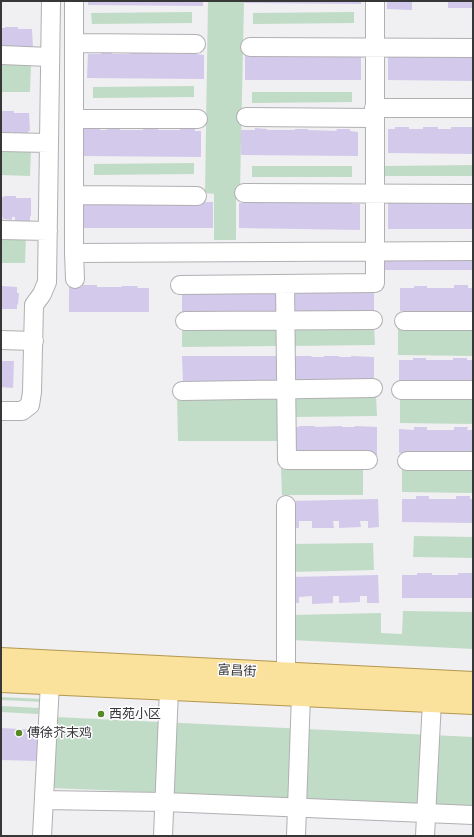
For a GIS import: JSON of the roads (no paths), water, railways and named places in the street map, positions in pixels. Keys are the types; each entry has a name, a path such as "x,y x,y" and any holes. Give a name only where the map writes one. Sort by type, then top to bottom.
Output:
{"main road":[{"name":"富昌街","path":"1,660 473,683"},
{"name":"富昌街","path":"1,681 473,703"}],"street":[{"path":"1,411 22,411 30,405 32,392 34,305 48,282 51,1"},
{"path":"74,1 75,279"},
{"path":"180,284 375,283 375,1"},
{"path":"74,43 196,44"},
{"path":"250,47 473,48"},
{"path":"1,55 50,56"},
{"path":"246,117 473,108"},
{"path":"74,119 198,119"},
{"path":"1,142 49,143"},
{"path":"244,193 473,194"},
{"path":"74,195 197,196"},
{"path":"1,230 48,231"},
{"path":"74,253 473,251"},
{"path":"285,284 287,460 368,460"},
{"path":"185,321 374,320"},
{"path":"404,321 473,321"},
{"path":"1,340 34,341"},
{"path":"182,391 372,388"},
{"path":"401,390 473,390"},
{"path":"407,460 473,461"},
{"path":"286,505 286,674"},
{"path":"42,836 50,683"},
{"path":"164,836 168,689"},
{"path":"296,836 301,695"},
{"path":"425,836 432,701"},
{"path":"44,800 164,802 473,815"}],"place":[{"name":"西苑小区","path":"101,714"},
{"name":"傅徐芥末鸡","path":"19,733"}]}
